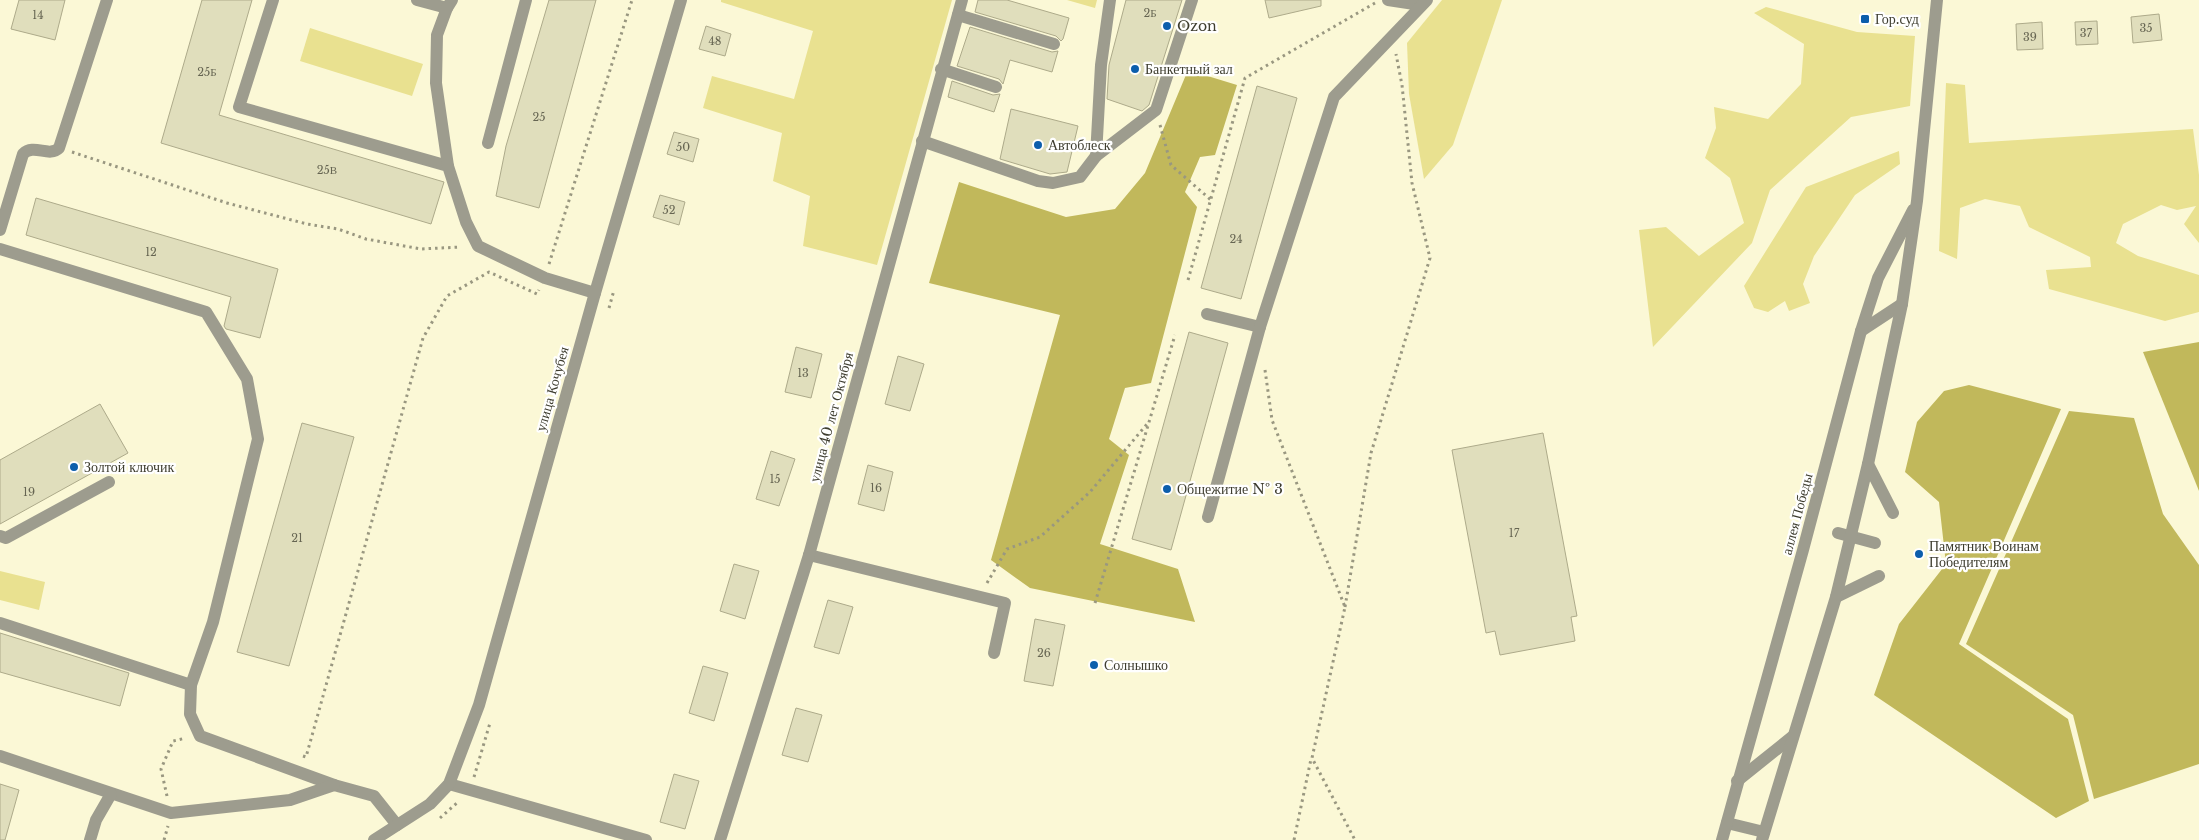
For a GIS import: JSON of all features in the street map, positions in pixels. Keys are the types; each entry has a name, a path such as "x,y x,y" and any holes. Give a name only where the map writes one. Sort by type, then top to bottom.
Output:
{"street":[{"path":"0,230 23,154 28,149 33,148 52,152 59,148 107,0"},
{"path":"273,0 239,107 448,166"},
{"path":"417,0 449,4 437,35 436,83 448,166 466,222 478,246 545,278 594,293"},
{"path":"488,143 526,0"},
{"name":"улица Кочубея","path":"449,784 479,705 594,293 681,0"},
{"name":"улица 40 лет Октября","path":"720,840 809,554 941,70 962,0"},
{"path":"1096,156 1101,65 1110,0"},
{"path":"922,141 1038,181 1053,183 1080,177 1096,156 1156,110 1192,0"},
{"path":"1388,0 1424,3"},
{"path":"1727,823 1763,836 1836,597 1844,535 1868,464 1902,304 1918,201 1937,0"},
{"path":"1208,517 1260,327 1334,97 1424,3"},
{"path":"958,15 1054,44"},
{"path":"941,70 996,87"},
{"name":"аллея Победы","path":"1722,840 1736,781 1803,550 1861,331 1878,278 1918,201"},
{"path":"0,249 206,312 246,379 258,439 213,622 191,685 190,714 200,736 334,785 374,796 397,826"},
{"path":"1861,331 1902,304"},
{"path":"1206,314 1260,327"},
{"path":"1868,464 1893,513"},
{"path":"0,536 6,538 108,482"},
{"path":"1844,535 1875,543"},
{"path":"809,554 1005,603 994,653"},
{"path":"1836,597 1880,576"},
{"path":"0,623 191,685"},
{"path":"1736,781 1792,737"},
{"path":"0,756 171,813 290,800 334,785"},
{"path":"374,840 430,804 449,784 646,840"},
{"path":"90,840 96,820 111,794"}],"path":[{"path":"298,755 306,757 423,338 447,296 489,272 537,294 545,278 632,0"},
{"path":"1188,280 1245,78 1381,0"},
{"path":"1294,840 1345,607 1371,453 1430,258 1412,183 1399,62 1390,37"},
{"path":"1156,110 1171,165 1210,200"},
{"path":"59,148 227,203 307,224 338,229 366,239 421,249 478,246"},
{"path":"1095,602 1175,335"},
{"path":"1264,364 1272,420 1345,607"},
{"path":"986,584 1006,549 1040,537 1090,492 1149,421"},
{"path":"164,840 171,813 161,769 173,741 200,736"},
{"path":"1312,758 1355,840"}],"shaded area":[{"path":"721,0 952,0 877,265 803,246 810,196 773,181 782,133 703,108 712,76 794,99 813,31 721,2"},
{"path":"1067,0 1097,0 1095,8"},
{"path":"1442,0 1502,0 1453,145 1424,179 1409,94 1407,43"},
{"path":"1766,7 1857,32 1915,36 1910,106 1851,117 1770,190 1752,243 1653,347 1639,230 1666,227 1699,256 1744,223 1730,178 1705,158 1716,128 1714,107 1768,119 1801,84 1804,44 1754,13"},
{"path":"310,28 423,64 412,96 300,61"},
{"path":"1188,70 1237,85 1215,155 1200,157 1185,192 1197,207 1151,383 1125,388 1109,439 1129,455 1100,544 1178,569 1195,622 1030,588 991,560 1060,315 929,283 959,182 1066,217 1115,209 1145,173"},
{"path":"1946,83 1965,85 1969,143 2193,129 2199,175 2199,243 2184,224 2196,206 2177,210 2161,205 2123,224 2116,243 2138,256 2199,275 2199,312 2165,321 2049,289 2046,270 2091,267 2090,257 2029,227 2020,206 1985,199 1960,208 1957,259 1939,251"},
{"path":"1899,151 1900,164 1855,195 1814,256 1803,284 1810,303 1789,311 1785,301 1768,312 1754,308 1744,286 1806,187"},
{"path":"2199,342 2199,491 2143,352"},
{"path":"1969,385 2061,409 1959,644 2068,719 2089,801 2056,818 1874,695 1899,624 1946,564 1939,502 1905,472 1917,422 1944,391"},
{"path":"2069,411 2134,418 2163,514 2199,565 2199,764 2094,799 2073,715 1966,644"},
{"path":"0,571 45,582 39,610 0,600"}],"building":[{"path":"19,0 65,0 55,40 11,29"},
{"path":"202,0 252,0 219,115 444,182 431,224 161,143"},
{"path":"549,0 596,0 539,208 496,196 506,146"},
{"path":"978,0 1007,0 1069,18 1063,39 1061,41 1056,36 975,12"},
{"name":"Банкетный зал","path":"1126,0 1182,0 1149,105 1142,111 1107,99 1109,65"},
{"path":"1265,0 1321,0 1321,6 1269,18"},
{"path":"2159,14 2162,40 2133,43 2131,17"},
{"path":"2097,21 2098,44 2076,45 2075,22"},
{"path":"2042,22 2043,49 2017,50 2016,24"},
{"path":"706,26 731,34 725,56 699,49"},
{"path":"970,27 1052,52 1058,51 1052,72 1010,60 1003,84 999,79 957,66"},
{"path":"952,81 993,95 1000,94 994,112 948,97"},
{"path":"1257,86 1297,98 1241,299 1201,288"},
{"name":"Автоблеск","path":"1011,109 1078,126 1067,172 1050,174 1000,159"},
{"path":"674,132 699,139 693,162 667,154"},
{"path":"660,195 685,202 679,225 653,217"},
{"path":"36,198 278,269 260,338 226,329 224,326 231,297 26,235"},
{"name":"Общежитие № 3","path":"1189,332 1228,343 1171,550 1132,539"},
{"path":"796,347 822,354 811,398 785,392"},
{"path":"898,356 924,364 910,411 885,404"},
{"path":"100,404 128,453 0,524 0,460"},
{"path":"302,423 354,437 289,666 237,652"},
{"path":"1543,433 1577,616 1571,617 1575,641 1500,655 1495,631 1486,633 1452,450"},
{"path":"771,451 795,459 779,506 756,499"},
{"path":"868,465 893,472 884,511 858,504"},
{"path":"734,564 759,571 745,619 720,611"},
{"path":"828,600 853,607 839,654 814,647"},
{"path":"1035,619 1065,625 1053,686 1024,681"},
{"path":"0,633 129,673 120,706 0,672"},
{"path":"703,666 728,673 714,721 689,713"},
{"path":"796,708 822,715 808,762 782,755"},
{"path":"674,774 699,781 685,829 660,822"},
{"path":"0,784 19,790 5,840 0,840"}],"place":[{"name":"Гор.суд","path":"1865,19"},
{"name":"Ozon","path":"1167,26"},
{"name":"Банкетный зал","path":"1135,69"},
{"name":"Автоблеск","path":"1038,145"},
{"name":"Золтой ключик","path":"74,467"},
{"name":"Общежитие № 3","path":"1167,489"},
{"name":"Памятник Воинам Победителям","path":"1919,554"},
{"name":"Солнышко","path":"1094,665"}]}
